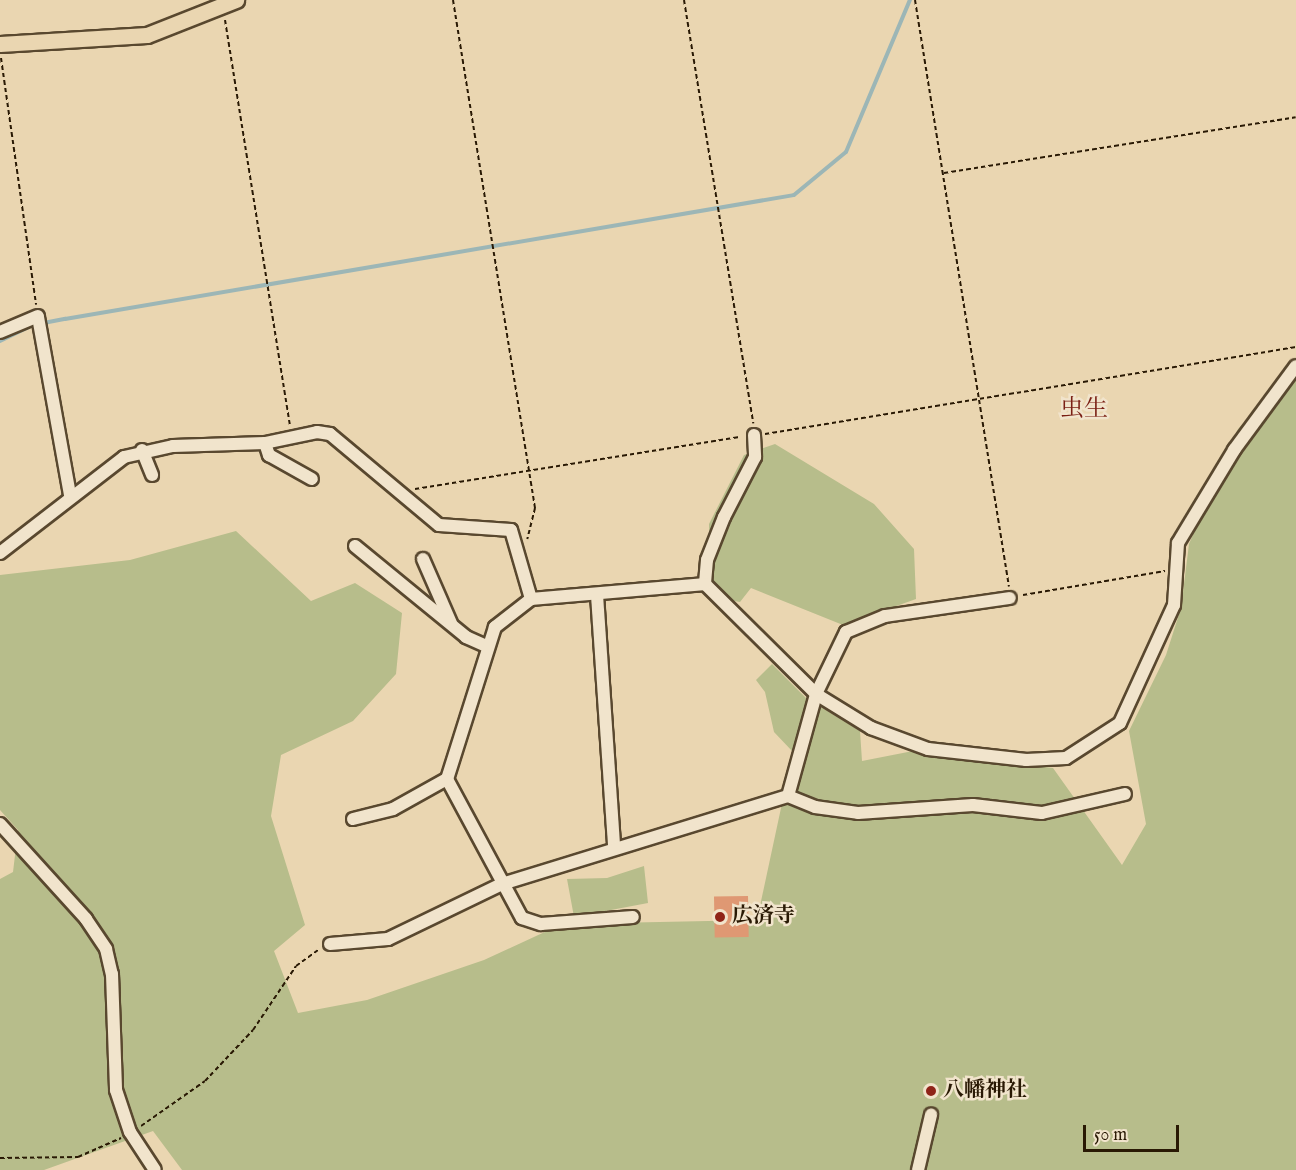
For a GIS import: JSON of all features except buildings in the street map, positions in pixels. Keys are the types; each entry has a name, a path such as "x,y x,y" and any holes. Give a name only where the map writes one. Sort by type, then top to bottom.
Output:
{"main road":[{"path":"0,44 147,35 229,3"}],"street":[{"path":"0,332 39,320 70,495"},
{"path":"705,584 816,694 871,728 928,749 1026,760 1066,758 1120,723 1174,605 1178,543 1234,450 1296,366"},
{"path":"0,553 42,524 70,495 110,464 142,450 265,443 291,433 330,434 394,492 440,525 511,530 521,553 531,599"},
{"path":"705,584 707,560 724,517 755,457 754,435"},
{"path":"265,443 269,455 312,479"},
{"path":"142,450 152,475"},
{"path":"355,546 451,624 488,647"},
{"path":"423,559 451,624"},
{"path":"352,819 393,809 447,779 495,627 531,599 705,584"},
{"path":"597,595 614,847"},
{"path":"788,796 816,694 846,632 885,616 1010,598"},
{"path":"447,779 522,918 541,924 633,916"},
{"path":"330,944 388,939 502,884 614,847 788,796 815,807 858,813 973,805 1042,813 1125,794"},
{"path":"0,824 86,919 106,949 112,974 116,1090 130,1132 155,1170"},
{"path":"918,1170 931,1115"}],"path":[{"path":"453,0 535,507 521,553"},
{"path":"684,0 754,435"},
{"path":"915,0 1010,598 1175,570"},
{"path":"229,3 269,294 291,433"},
{"path":"0,49 39,320"},
{"path":"944,173 1296,117"},
{"path":"394,492 979,400 1296,347"},
{"path":"0,1158 78,1157 130,1132 205,1081 253,1030 296,966 330,944"}],"green space":[{"path":"1296,370 1296,1170 182,1170 153,1131 44,1170 0,1170 0,879 13,872 18,830 0,810 0,575 130,560 236,531 311,601 355,583 402,613 396,674 353,721 281,755 271,816 305,925 274,951 298,1013 367,1000 484,960 562,924 757,920 793,752 774,732 765,692 756,680 772,664 806,698 860,731 862,761 913,751 1053,768 1122,865 1146,824 1129,731 1166,655 1181,608 1189,544 1238,429"},
{"path":"775,444 874,504 914,549 916,599 843,625 751,588 740,602 710,597 709,524 744,455"},
{"path":"644,866 648,903 574,917 567,879 607,878"}],"waterway":[{"path":"0,341 33,325 65,319 794,195 846,152 910,0"}],"place":[{"name":"広済寺","path":"720,917"},
{"name":"八幡神社","path":"931,1091"}],"district":[{"name":"虫生","path":"1084,410"}]}
